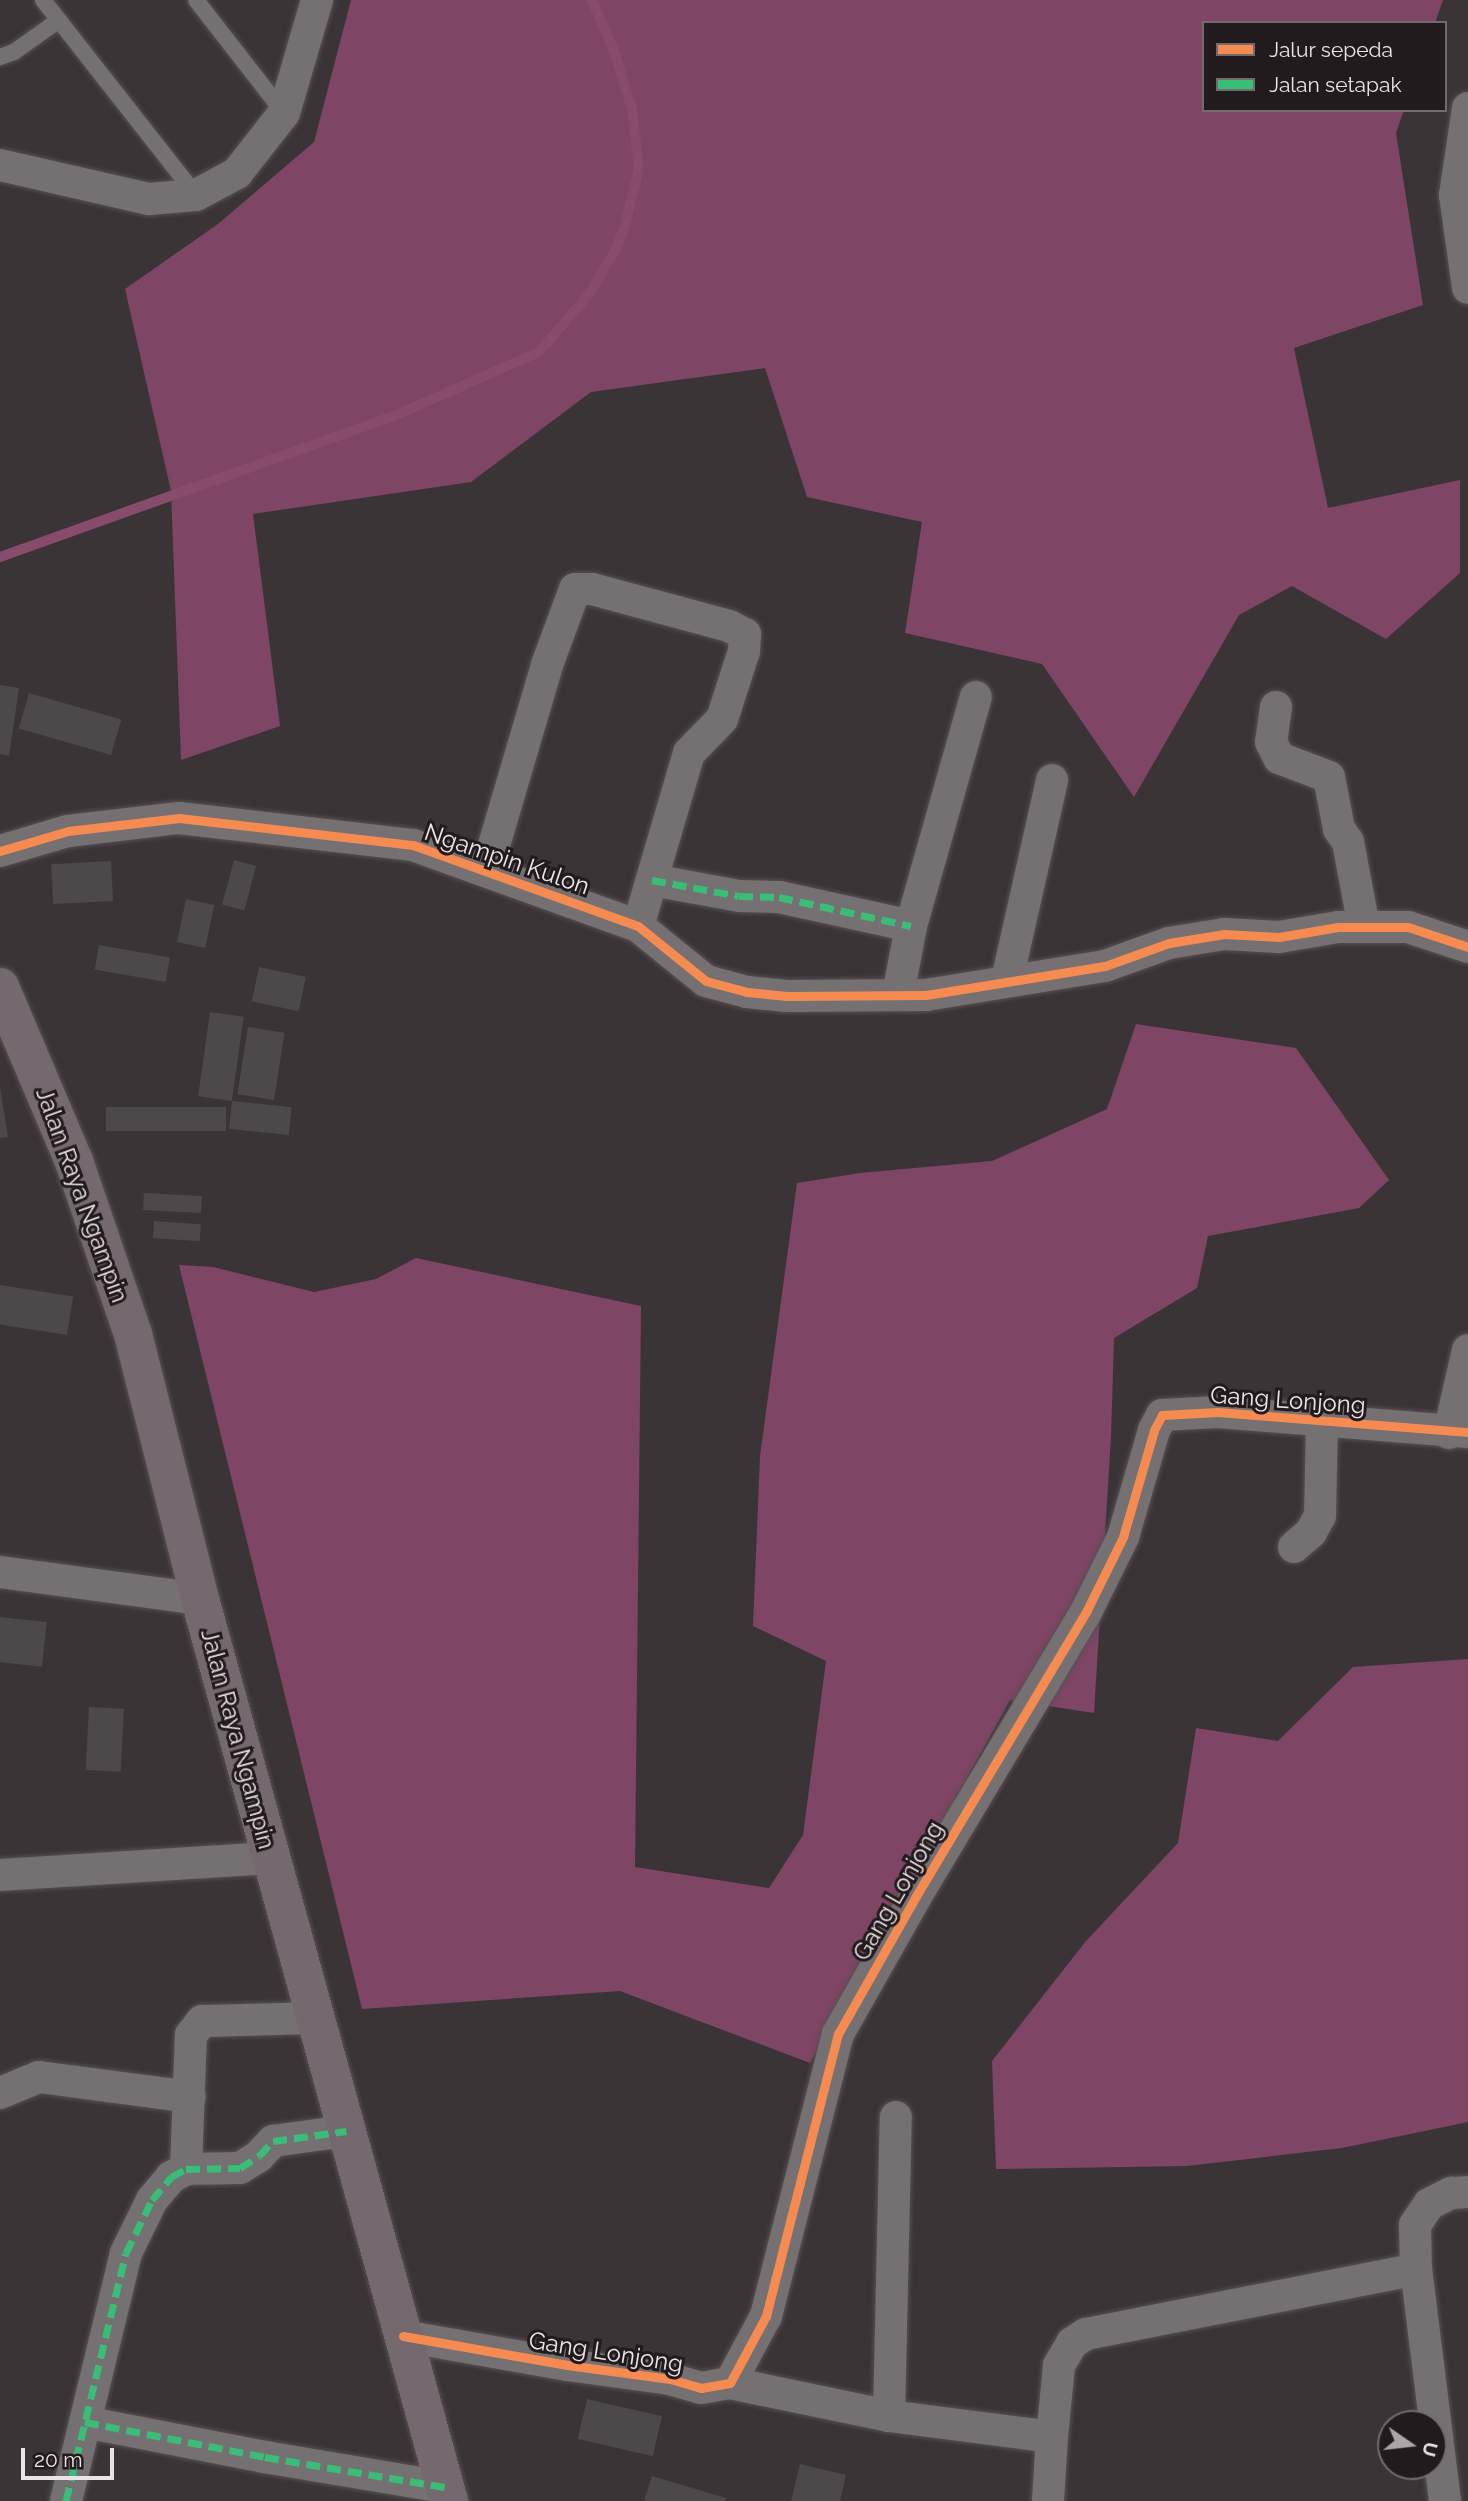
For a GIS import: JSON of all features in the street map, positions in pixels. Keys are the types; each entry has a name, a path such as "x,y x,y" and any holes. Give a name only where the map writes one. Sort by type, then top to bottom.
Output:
{"main road":[{"name":"Jalan Raya Ngampin","path":"1,991 74,1161 133,1334 200,1599 270,1858 447,2494"}],"street":[{"path":"0,165 149,199 196,195 237,173 284,113 317,0"},
{"path":"1468,108 1455,195 1468,288"},
{"path":"487,869 547,665 575,589 592,589 729,626 745,634 744,651 722,719 689,753 638,926"},
{"path":"898,995 911,926 976,697"},
{"path":"1276,707 1271,741 1279,758 1329,777 1339,829 1348,842 1364,927"},
{"path":"994,982 1052,780"},
{"name":"Ngampin Kulon","path":"0,851 68,831 179,818 413,845 487,869 638,926 706,981 747,992 787,996 926,995 1105,966 1169,943 1224,934 1279,937 1338,927 1408,927 1468,947"},
{"path":"652,880 739,896 779,897 911,926"},
{"path":"1459,1432 1468,1350"},
{"name":"Gang Lonjong","path":"403,2336 567,2365 670,2379 701,2388 730,2384 766,2316 838,2034 916,1896 1086,1612 1123,1537 1156,1425 1162,1415 1194,1412 1459,1432"},
{"path":"1294,1547 1311,1532 1320,1516 1322,1421"},
{"path":"0,1572 200,1599"},
{"path":"0,1875 270,1858"},
{"path":"187,2169 191,2035 202,2021 315,2018"},
{"path":"0,2094 39,2077 190,2097"},
{"path":"889,2416 896,2117"},
{"path":"66,2501 126,2253 152,2200 171,2177 187,2169 240,2168 259,2156 273,2141 346,2131"},
{"path":"1445,2501 1416,2269 1415,2225 1429,2204 1451,2193 1468,2192"},
{"path":"1048,2501 1059,2365 1072,2343 1086,2334 1416,2269"},
{"path":"730,2384 889,2416 1052,2437"},
{"path":"85,2422 447,2494"}],"lane":[{"path":"43,0 196,195"},
{"path":"196,0 284,113"},
{"path":"0,57 13,52 59,20"}],"shaded area":[{"path":"351,0 1443,0 1436,21 1202,21 1202,112 1403,112 1396,133 1423,305 1294,348 1328,508 1460,480 1460,573 1386,639 1292,586 1239,615 1134,797 1042,664 905,633 922,522 807,497 765,368 591,392 471,482 253,514 280,726 181,760 171,491 125,289 218,224 314,142"},
{"path":"1136,1024 1296,1048 1389,1180 1359,1208 1208,1236 1197,1288 1114,1338 1111,1437 1094,1713 1010,1700 810,2063 620,1991 362,2009 179,1265 213,1267 314,1292 376,1279 416,1258 641,1306 635,1867 769,1888 803,1835 826,1661 753,1626 760,1456 797,1183 860,1173 992,1161 1107,1109"},
{"path":"1468,1659 1468,2122 1342,2148 1187,2166 996,2169 992,2061 1086,1941 1178,1843 1196,1728 1278,1741 1353,1667"}],"building":[{"path":"0,685 19,688 9,756 0,754"},
{"path":"29,693 121,719 111,755 19,729"},
{"path":"234,860 256,866 244,910 222,904"},
{"path":"111,861 113,901 53,904 51,864"},
{"path":"186,899 214,905 205,948 177,942"},
{"path":"99,945 170,958 166,982 95,970"},
{"path":"259,967 306,977 299,1011 252,1001"},
{"path":"210,1012 244,1017 232,1101 198,1096"},
{"path":"248,1027 285,1033 274,1100 237,1094"},
{"path":"0,1087 8,1137 0,1138"},
{"path":"232,1101 292,1107 289,1135 229,1129"},
{"path":"106,1107 226,1107 226,1131 106,1131"},
{"path":"144,1193 202,1196 201,1213 143,1210"},
{"path":"154,1221 201,1224 200,1241 153,1238"},
{"path":"0,1285 73,1297 67,1335 0,1324"},
{"path":"0,1617 47,1622 42,1667 0,1662"},
{"path":"89,1707 124,1709 121,1772 86,1770"},
{"path":"587,2399 662,2416 653,2456 578,2439"},
{"path":"800,2464 846,2475 840,2501 791,2501"},
{"path":"652,2476 726,2498 725,2501 644,2501"}],"waterway":[{"path":"0,557 392,417 539,352 589,294 615,251 625,226 639,169 632,109 614,51 592,0"}],"marked path":[{"path":"652,880 739,896 779,897 911,926"},
{"path":"66,2501 126,2253 152,2200 171,2177 186,2169 240,2168 259,2156 273,2141 346,2131"},
{"path":"85,2422 265,2457 445,2487"}],"cycle path":[{"path":"0,851 68,831 179,818 413,845 638,926 706,981 747,992 787,996 926,995 1105,966 1169,943 1224,934 1279,937 1338,927 1408,927 1468,947"},
{"path":"403,2336 567,2365 670,2379 701,2388 730,2383 766,2316 838,2034 916,1896 1086,1612 1123,1537 1154,1430 1162,1415 1218,1412 1468,1432"}]}
